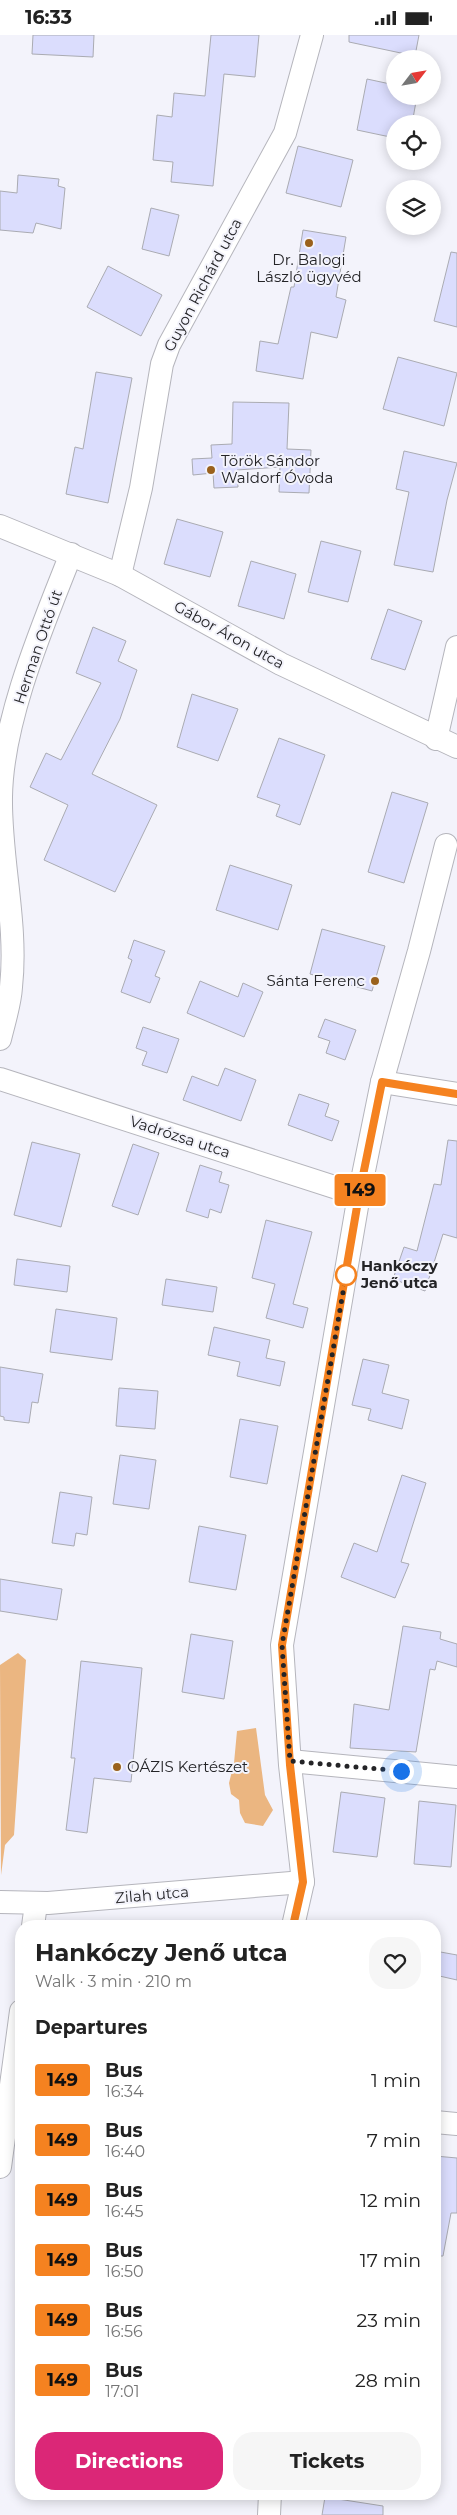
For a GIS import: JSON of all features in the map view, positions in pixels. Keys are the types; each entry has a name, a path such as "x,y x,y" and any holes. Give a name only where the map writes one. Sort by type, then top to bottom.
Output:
{"street":[{"name":"Guyon Richárd utca","path":"120,575 141,488 162,364 169,345 284,133 312,35"},
{"name":"Gábor Áron utca","path":"0,526 120,575 281,664 436,739 457,747"},
{"name":"Herman Ottó út","path":"0,1039 12,935 1,797 4,765 27,671 71,554"},
{"path":"436,739 457,647"},
{"path":"294,1920 303,1882 290,1761 282,1645 359,1195 382,1082 420,951 446,845"},
{"name":"Vadrózsa utca","path":"0,1079 359,1195"},
{"path":"382,1082 457,1094"},
{"path":"290,1761 457,1777"},
{"name":"Zilah utca","path":"0,1902 36,1904 303,1882"},
{"path":"34,1920 36,1904"},
{"path":"0,2167 15,2056"},
{"path":"441,2123 457,2124"},
{"path":"269,2515 270,2500"}],"shaded area":[{"path":"18,1653 26,1660 14,1835 5,1845 1,1875 0,1665"},
{"path":"256,1728 265,1795 273,1810 263,1826 245,1823 240,1813 239,1800 231,1794 229,1783 234,1763 237,1731"}],"building":[{"path":"33,35 94,35 93,57 32,54"},
{"path":"211,35 259,35 255,77 224,74 213,186 171,182 173,162 153,160 157,115 172,117 174,93 205,96"},
{"path":"349,35 419,35 416,50 387,50 349,42"},
{"path":"367,79 386,83 386,105 415,105 414,115 386,115 386,136 357,130"},
{"path":"298,146 353,160 341,207 286,193"},
{"path":"18,175 59,179 58,186 65,188 61,229 36,223 33,233 0,230 0,191 17,193"},
{"path":"151,208 179,215 169,256 142,249"},
{"path":"303,230 346,237 336,297 346,300 337,338 311,332 303,379 256,371 260,341 278,344 291,287 294,287"},
{"path":"451,252 457,253 457,327 434,321"},
{"path":"108,266 162,295 141,336 87,307"},
{"path":"398,357 457,373 444,426 383,409"},
{"path":"96,372 132,378 108,503 66,494 75,447 83,449"},
{"path":"233,402 289,403 287,449 311,450 309,493 279,492 280,467 237,470 238,487 214,488 213,473 193,475 192,459 212,458 211,445 232,444"},
{"path":"404,451 457,463 447,500 433,572 394,565 409,492 396,489"},
{"path":"177,519 223,532 210,577 164,564"},
{"path":"321,541 361,551 348,602 308,592"},
{"path":"251,561 296,574 284,619 238,606"},
{"path":"388,609 422,621 405,670 371,659"},
{"path":"93,627 126,641 118,661 137,670 120,719 92,774 157,805 115,892 44,860 68,805 30,787 46,753 61,760 101,683 76,673"},
{"path":"192,694 238,709 218,761 177,747"},
{"path":"279,738 325,755 300,825 276,816 280,805 257,797"},
{"path":"392,792 428,803 404,883 368,872"},
{"path":"230,865 292,885 278,930 216,910"},
{"path":"322,929 385,946 372,991 310,974"},
{"path":"134,940 165,951 155,976 160,978 150,1003 121,992 132,960 128,958"},
{"path":"200,981 238,997 243,983 263,992 244,1037 187,1013"},
{"path":"325,1019 356,1030 345,1060 326,1053 330,1041 318,1037"},
{"path":"143,1027 179,1039 167,1073 142,1065 147,1052 136,1048"},
{"path":"225,1068 256,1080 241,1121 183,1100 192,1076 218,1086"},
{"path":"299,1094 329,1104 325,1116 339,1121 332,1141 288,1125"},
{"path":"448,1140 457,1141 457,1238 443,1234 425,1291 393,1279 404,1247 417,1251 434,1184 441,1185"},
{"path":"32,1142 80,1154 61,1227 14,1215"},
{"path":"133,1144 159,1153 138,1215 112,1206"},
{"path":"200,1165 222,1172 219,1182 229,1185 221,1213 210,1209 208,1218 186,1211"},
{"path":"266,1220 312,1232 293,1304 308,1308 303,1328 266,1318 275,1284 252,1278"},
{"path":"17,1259 70,1266 67,1292 14,1285"},
{"path":"166,1279 217,1287 213,1312 162,1305"},
{"path":"56,1309 117,1318 112,1360 50,1352"},
{"path":"214,1327 270,1340 266,1358 285,1362 280,1386 237,1376 240,1362 208,1355"},
{"path":"363,1359 389,1365 382,1393 409,1400 402,1429 368,1420 371,1409 352,1405"},
{"path":"0,1367 43,1374 38,1403 32,1402 29,1423 4,1420 4,1417 0,1416"},
{"path":"119,1388 158,1391 155,1429 116,1426"},
{"path":"240,1419 278,1426 267,1484 230,1477"},
{"path":"120,1455 156,1460 149,1509 113,1504"},
{"path":"402,1475 426,1483 401,1562 409,1564 395,1598 341,1577 354,1543 377,1552"},
{"path":"60,1492 92,1497 87,1535 76,1533 74,1546 52,1543"},
{"path":"199,1526 246,1535 236,1590 189,1582"},
{"path":"0,1579 62,1589 57,1620 0,1611"},
{"path":"403,1626 441,1632 440,1639 457,1644 457,1667 437,1661 435,1670 430,1669 416,1752 350,1748 354,1704 389,1710"},
{"path":"191,1634 233,1641 224,1699 182,1692"},
{"path":"81,1661 142,1668 131,1782 94,1778 87,1833 66,1830 75,1758 71,1758"},
{"path":"341,1792 385,1798 377,1857 333,1852"},
{"path":"419,1801 456,1805 451,1867 414,1864"},
{"path":"441,1952 457,1955 457,1980 441,1976"},
{"path":"441,2157 457,2158 457,2213 451,2213 443,2256 441,2256"},
{"path":"324,2500 344,2500 383,2506 383,2515 322,2515"}],"bus line":[{"name":"149","path":"294,1920 303,1882 290,1765 282,1645 363,1176 382,1082 457,1094"}],"place":[{"name":"Dr. Balogi László ügyvéd","path":"309,243"},
{"name":"Török Sándor Waldorf Óvoda","path":"211,470"},
{"name":"Sánta Ferenc","path":"375,981"},
{"name":"Hankóczy Jenő utca","path":"346,1275"},
{"name":"OÁZIS Kertészet","path":"117,1767"}],"route":[{"path":"346,1275 282,1645 290,1761 401,1771"}]}
